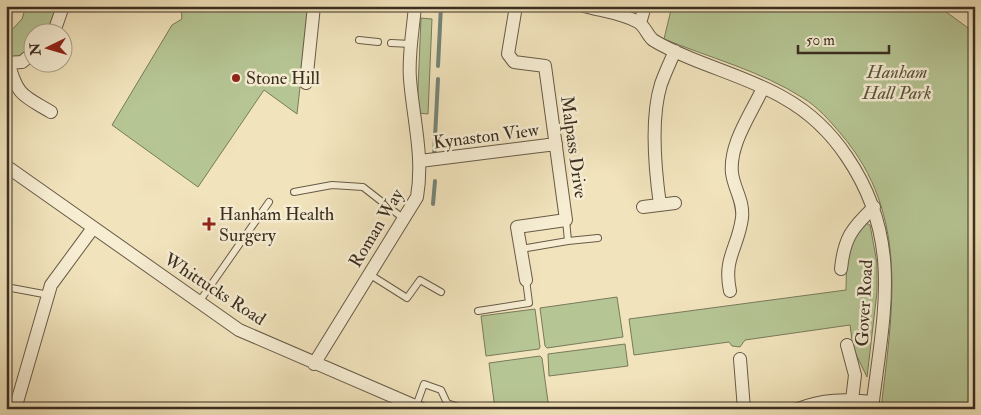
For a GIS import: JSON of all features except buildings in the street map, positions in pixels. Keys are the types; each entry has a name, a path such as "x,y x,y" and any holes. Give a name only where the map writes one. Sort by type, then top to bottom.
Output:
{"street":[{"path":"57,22 63,6"},
{"path":"306,83 314,6"},
{"name":"Roman Way","path":"314,364 417,196 421,176 410,76 415,6"},
{"name":"Malpass Drive","path":"516,6 508,54 514,62 545,66 566,220 517,227 526,280"},
{"path":"584,6 621,15 640,23 645,6"},
{"name":"Gover Road","path":"640,23 651,39 784,97 809,115 834,139 859,174 874,207 884,246 886,296 872,405 852,400 816,401 798,409"},
{"path":"660,205 653,154 661,86 675,51"},
{"path":"22,62 8,63 15,85 22,94 51,112"},
{"path":"730,291 727,275 729,256 740,233 742,214 740,196 732,176 731,162 735,147 764,88"},
{"name":"Kynaston View","path":"420,161 556,144"},
{"name":"Whittucks Road","path":"6,166 240,330 412,407"},
{"path":"643,207 674,203"},
{"name":"Gover Road","path":"841,269 843,248 854,226 874,207"},
{"path":"15,409 51,285 93,228"},
{"name":"Gover Road","path":"847,345 855,375 852,400"},
{"path":"740,359 744,409"}],"lane":[{"path":"359,40 378,42"},
{"path":"391,43 412,44"},
{"path":"294,192 332,185 368,189 404,219"},
{"path":"199,302 269,202"},
{"path":"566,220 568,241"},
{"path":"521,249 598,238"},
{"path":"369,274 407,298 420,280 441,292"},
{"path":"478,311 529,303 526,280"},
{"path":"6,287 49,294"},
{"path":"412,407 424,384 441,390 447,403 464,409"}],"green space":[{"path":"26,6 58,6 51,22 22,22 22,54 17,57 6,58 6,36 22,19"},
{"path":"181,6 309,6 297,114 264,90 198,187 112,125 172,25 182,19"},
{"name":"Hanham Hall Park","path":"672,6 938,6 975,33 975,409 881,409 892,301 891,266 887,231 878,198 863,165 833,124 803,98 771,80 664,39"},
{"path":"421,18 432,19 428,114 417,113"},
{"path":"866,223 870,225 877,263 877,292 867,377 853,348 850,325 745,340 740,347 732,346 729,342 634,355 629,319 846,290 846,270 850,248"},
{"path":"617,297 623,337 547,348 545,346 540,308"},
{"path":"535,309 539,349 486,356 481,316"},
{"path":"625,344 628,366 549,376 548,354"},
{"path":"540,356 542,358 549,409 495,409 489,363"}],"waterway":[{"path":"438,66 441,6"},
{"path":"434,157 438,79"},
{"path":"433,204 435,181"}],"place":[{"name":"Stone Hill","path":"236,78"},
{"name":"Hanham Health Surgery","path":"209,224"}]}
